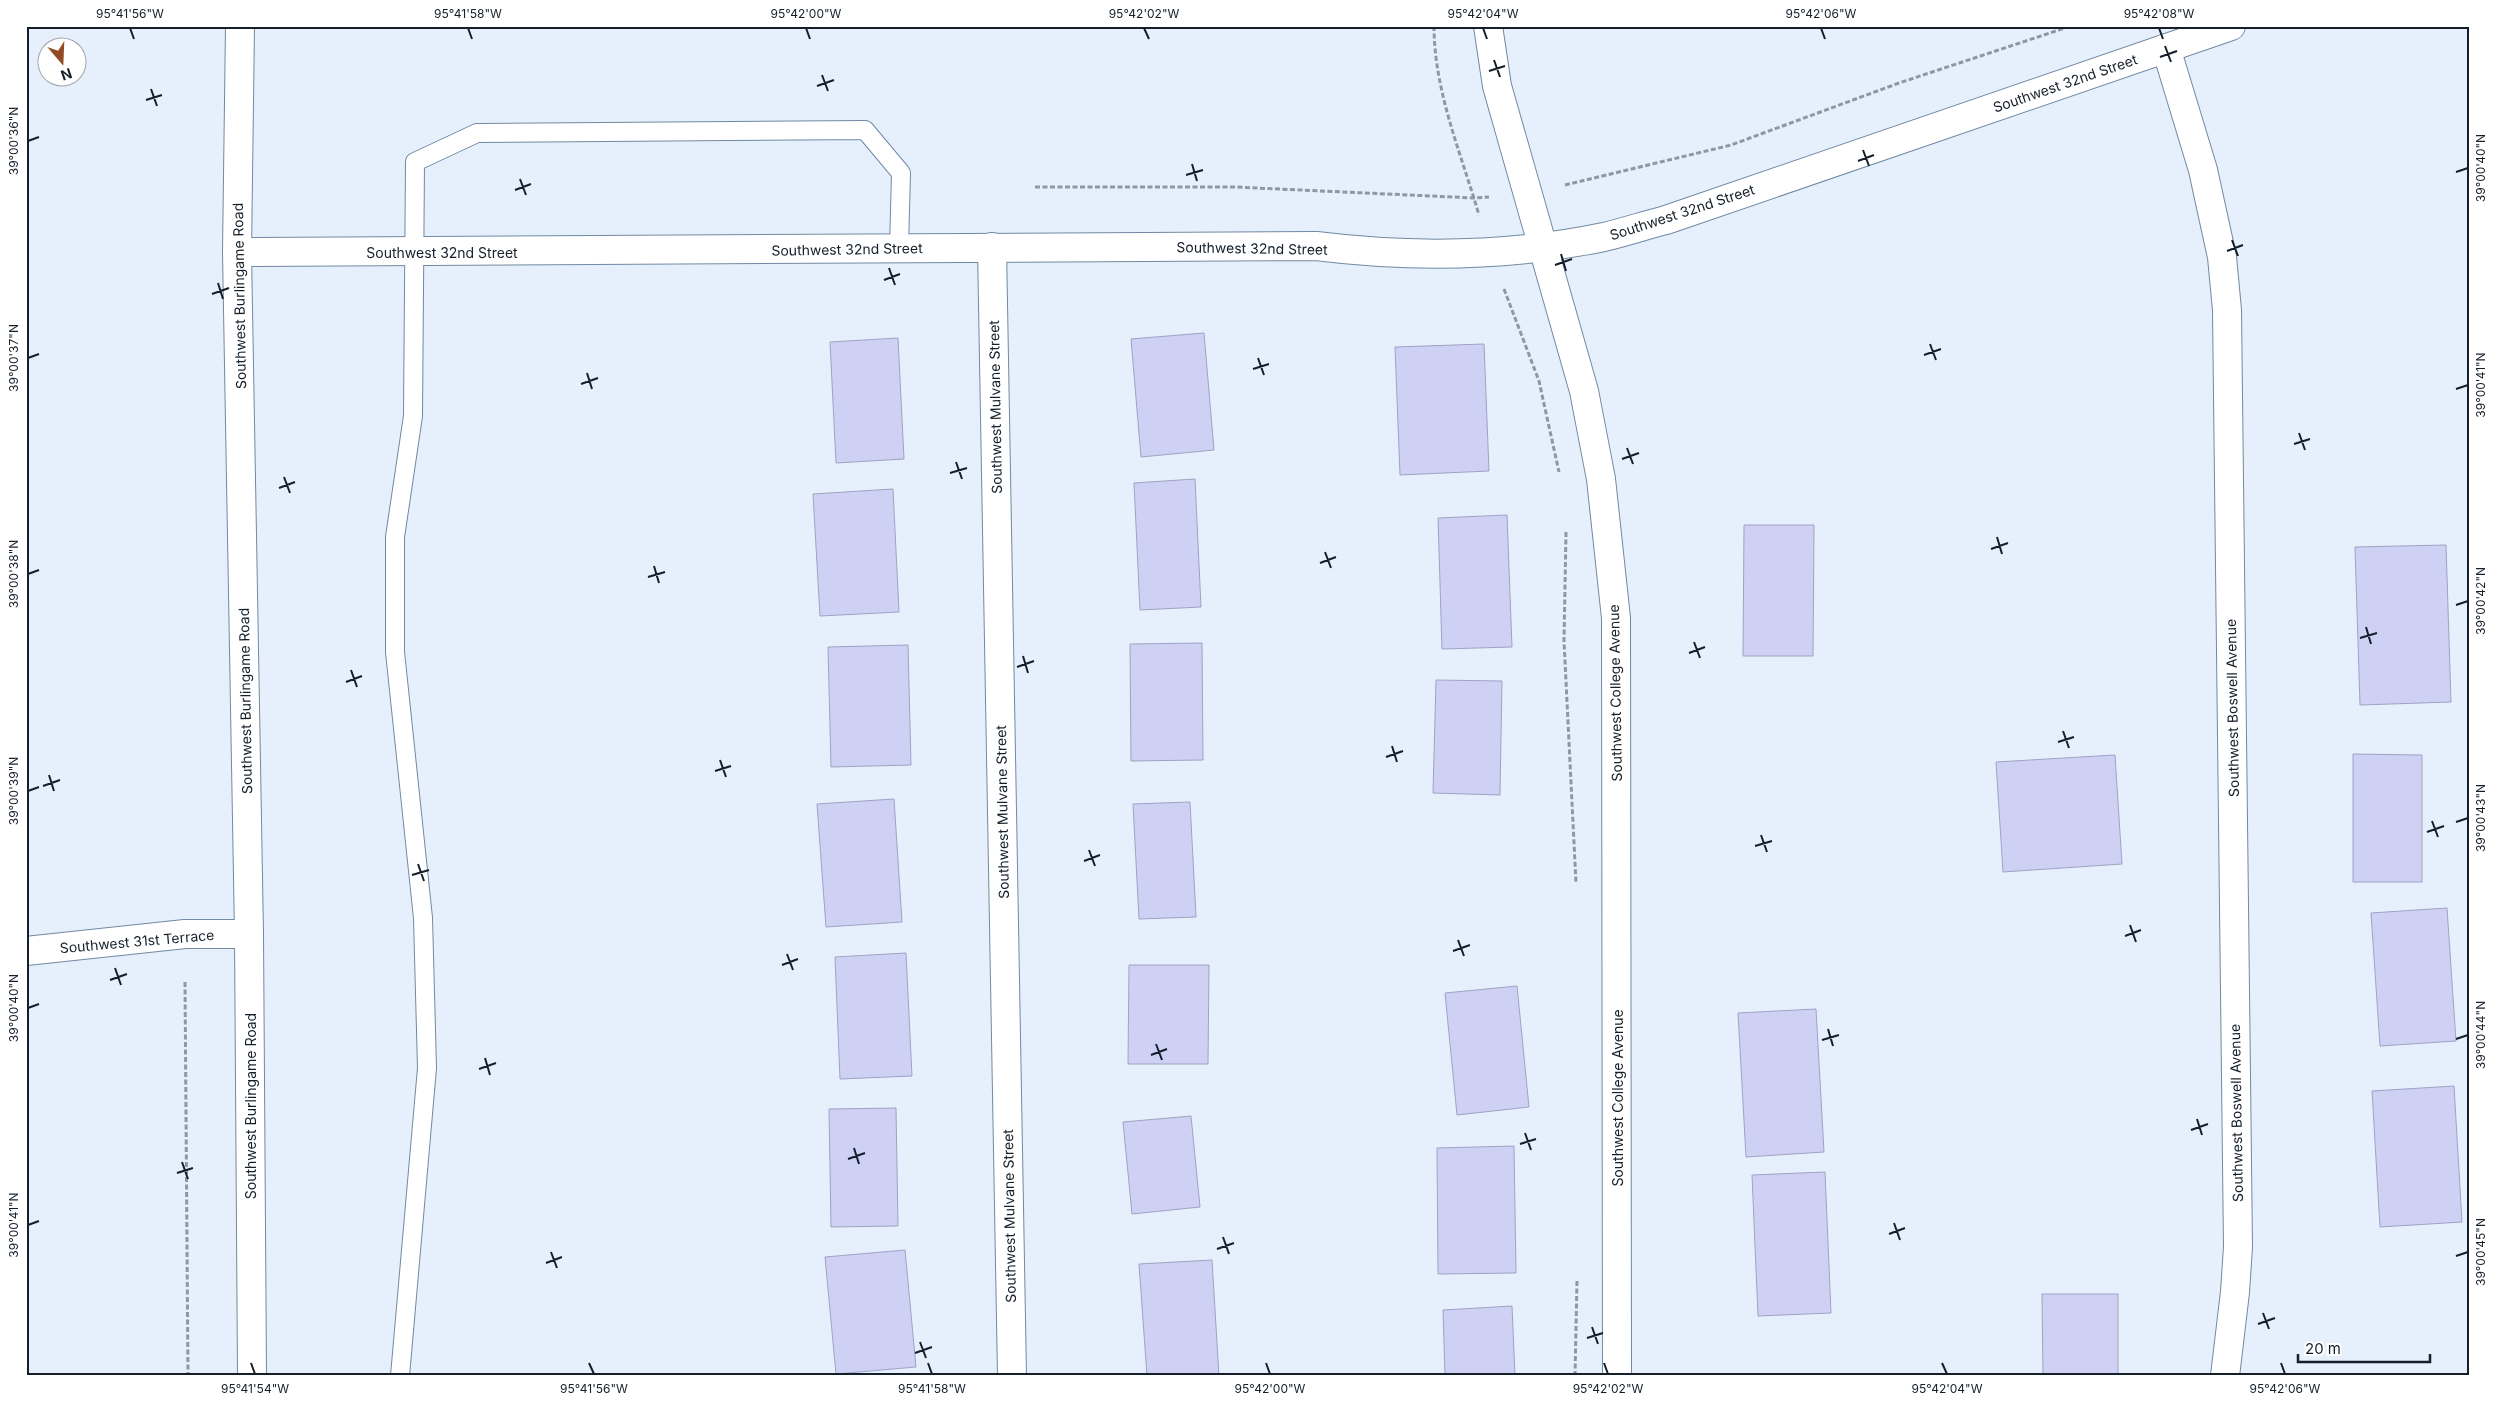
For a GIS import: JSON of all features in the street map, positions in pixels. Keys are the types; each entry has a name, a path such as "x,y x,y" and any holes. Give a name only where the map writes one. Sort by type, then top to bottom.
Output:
{"street":[{"name":"Southwest Burlingame Road","path":"240,26 237,252 249,934 252,1376"},
{"name":"Southwest College Avenue","path":"1488,26 1497,86 1584,392 1601,479 1616,618 1617,1376"},
{"name":"Southwest 32nd Street","path":"237,252 414,253 992,247 1316,246 1375,253 1435,256 1490,254 1543,248 1605,237 1666,220 2231,26"},
{"name":"Southwest Boswell Avenue","path":"2166,48 2203,170 2222,257 2227,310 2238,1247 2235,1292 2225,1376"},
{"name":"Southwest Mulvane Street","path":"992,247 1012,1376"},
{"name":"Southwest 31st Terrace","path":"26,951 185,934 249,934"}],"lane":[{"path":"400,1376 426,1068 423,918 395,652 395,537 413,416 415,162 477,133 865,130 901,173 899,248"}],"path":[{"path":"1434,26 1434,43 1445,107 1490,254 1539,381 1559,474"},
{"path":"1035,187 1235,187 1474,198 1528,193 1731,145 1899,83 2072,26"},
{"path":"1566,531 1564,641 1576,885"},
{"path":"185,982 188,1376"},
{"path":"1575,1376 1577,1277"}],"building":[{"path":"1204,333 1214,450 1141,457 1131,339"},
{"path":"898,338 904,459 836,463 830,342"},
{"path":"1484,344 1489,471 1400,475 1395,347"},
{"path":"1195,479 1201,607 1140,610 1134,483"},
{"path":"893,489 899,612 820,616 813,494"},
{"path":"1507,515 1512,647 1442,649 1438,518"},
{"path":"1744,525 1814,525 1813,656 1743,656"},
{"path":"2446,545 2451,702 2360,705 2355,547"},
{"path":"1202,643 1203,760 1131,761 1130,644"},
{"path":"908,645 911,765 831,767 828,647"},
{"path":"1436,680 1502,681 1500,795 1433,793"},
{"path":"2353,754 2422,755 2422,882 2353,882"},
{"path":"2115,755 2122,864 2003,872 1996,762"},
{"path":"894,799 902,922 826,927 817,804"},
{"path":"1190,802 1196,917 1139,919 1133,804"},
{"path":"2447,908 2456,1041 2380,1046 2371,913"},
{"path":"906,953 912,1076 840,1079 835,957"},
{"path":"1129,965 1209,965 1208,1064 1128,1064"},
{"path":"1517,986 1529,1107 1457,1115 1445,993"},
{"path":"1816,1009 1824,1152 1746,1157 1738,1013"},
{"path":"2454,1086 2462,1222 2380,1227 2372,1091"},
{"path":"896,1108 898,1226 831,1227 829,1109"},
{"path":"1191,1116 1200,1207 1132,1214 1123,1122"},
{"path":"1514,1146 1516,1273 1438,1274 1437,1148"},
{"path":"1825,1172 1831,1313 1758,1316 1752,1175"},
{"path":"905,1250 916,1367 836,1374 825,1257"},
{"path":"1212,1260 1219,1376 1147,1376 1139,1264"},
{"path":"2042,1294 2118,1294 2118,1376 2043,1376"},
{"path":"1512,1306 1515,1376 1445,1376 1443,1310"}]}
